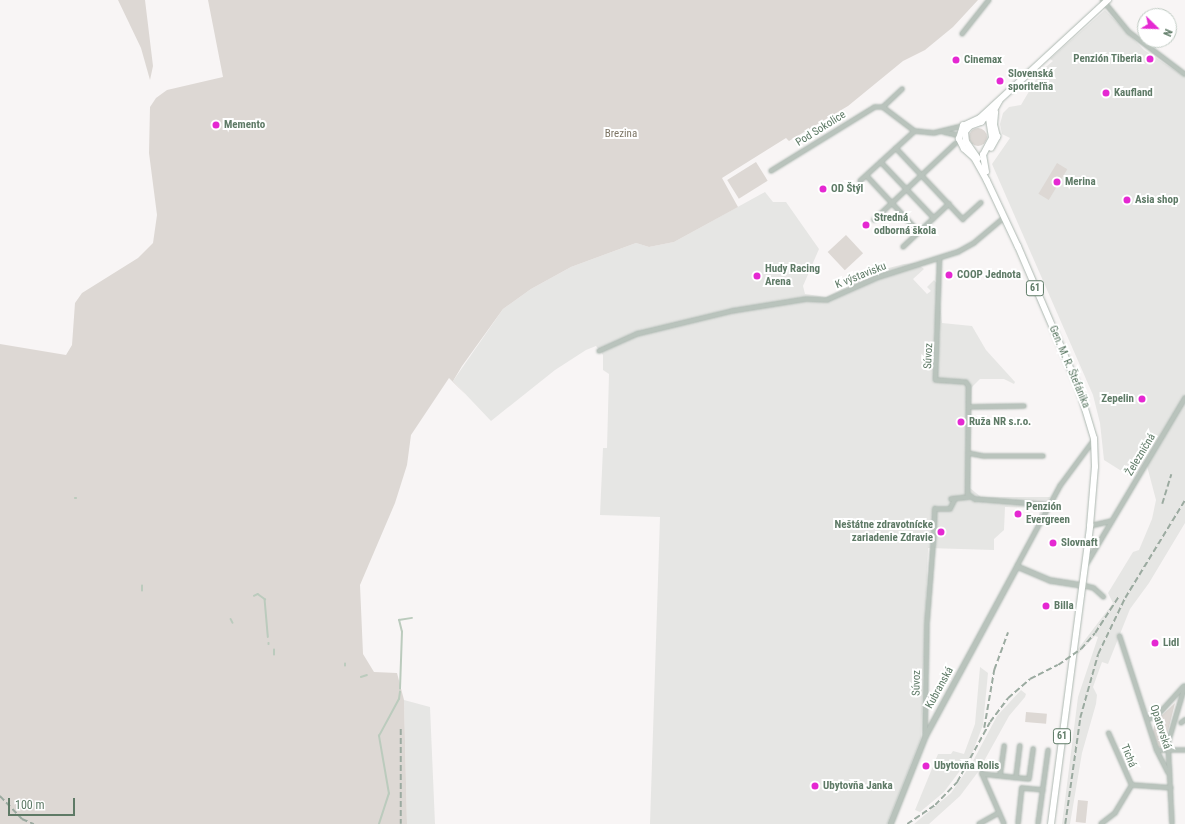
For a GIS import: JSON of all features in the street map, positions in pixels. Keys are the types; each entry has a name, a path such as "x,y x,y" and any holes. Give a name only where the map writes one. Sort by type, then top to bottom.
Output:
{"main road":[{"name":"61","path":"959,139 967,128 981,122 1002,98 1105,1"},
{"name":"61","path":"963,126 995,106"},
{"name":"61","path":"984,171 983,160 986,148 992,138 989,119 995,106"},
{"path":"984,171 986,156 997,137 994,118 995,106"},
{"path":"973,121 981,122 989,126"},
{"path":"959,139 963,126"},
{"name":"61","path":"959,139 971,148 978,158 1004,218"},
{"name":"61","path":"959,139 984,171"},
{"path":"971,148 978,150 986,148 995,142"},
{"name":"Gen. M. R. Štefánika","path":"1004,218 1080,389 1094,439 1095,467 1090,526"},
{"name":"61","path":"1051,824 1090,526"}],"street":[{"path":"962,34 989,0"},
{"path":"1105,1 1130,32 1185,74"},
{"name":"Pod Sokolice","path":"771,171 875,107 883,107 902,89"},
{"path":"874,220 959,139 951,134 943,132 915,131 883,107"},
{"path":"943,132 963,126"},
{"path":"860,181 915,131"},
{"path":"896,148 963,219 981,203"},
{"path":"881,162 934,218"},
{"path":"867,176 919,232"},
{"path":"903,247 949,204"},
{"name":"K výstavisku","path":"599,350 637,334 732,311 806,299 827,300 879,277 940,258 969,246 1004,218"},
{"name":"Súvoz","path":"940,258 936,380 966,382 969,386 967,490 971,497"},
{"name":"Železničná","path":"1085,566 1092,558 1111,521 1185,398"},
{"path":"969,407 1024,406"},
{"name":"Kubranská","path":"890,824 925,736 1049,505 1064,480 1082,458 1094,439"},
{"path":"968,453 984,456 1043,456"},
{"name":"Súvoz","path":"950,499 971,497 1049,505"},
{"name":"Súvoz","path":"925,736 927,623 935,509 950,509 955,499"},
{"path":"1090,526 1111,521"},
{"path":"1017,566 1050,580 1094,588 1104,597"},
{"name":"Opatovská","path":"1120,636 1158,750 1168,772 1171,788 1172,824"},
{"path":"1148,719 1163,711 1185,685"},
{"path":"1168,772 1168,750 1172,722 1185,685"},
{"path":"1181,723 1185,720"},
{"name":"Tichá","path":"1109,733 1132,786"},
{"path":"1000,776 1004,746"},
{"path":"1016,777 1020,746"},
{"path":"978,772 982,774 1029,779 1033,749"},
{"path":"1158,750 1185,750"},
{"path":"1038,824 1048,751"},
{"path":"982,774 1005,824"},
{"path":"1102,824 1119,808 1132,786 1171,788"},
{"path":"1018,824 1022,788 1043,790"},
{"path":"979,824 999,813"}],"shaded area":[{"name":"Merina","path":"1105,10 1137,43 1137,48 1142,48 1185,77 1185,523 1149,583 1130,609 1108,664 1102,662 1093,687 1097,695 1096,704 1082,753 1070,824 1062,824 1078,697 1098,637 1095,636 1077,655 1078,649 1113,603 1108,593 1133,552 1139,550 1152,519 1156,500 1147,466 1131,477 1104,460 1100,423 1093,395 992,164 1010,138 1002,134 1000,124 1003,113 1009,107 1021,105 1041,71 1053,61 1050,59"},
{"path":"765,192 773,202 786,202 819,249 803,286 805,294 826,297 881,270 904,264 916,263 924,269 913,279 927,294 931,291 927,287 934,280 938,285 937,305 940,302 942,323 972,326 986,350 1015,382 1014,384 1004,379 980,379 972,387 970,488 981,497 1050,497 1038,520 1040,510 1037,508 1005,507 1004,530 994,539 994,550 928,548 921,738 887,824 650,824 660,517 600,515 603,448 607,448 609,374 603,370 603,355 596,346 586,350 555,370 491,421 453,381 503,309 531,289 571,267 636,243 649,247 674,242"},
{"path":"980,667 988,673 983,725 971,756 944,792 920,812 915,810 938,754 951,754 953,751 964,754 975,724"},
{"path":"1021,690 1026,694 1025,697 1009,716 978,772 960,796 929,824 914,824 951,793 972,763 997,716"},
{"path":"404,700 430,707 435,824 407,824"}],"green space":[{"path":"118,0 145,0 153,66 150,80 141,48"},
{"name":"Brezina","path":"208,0 978,0 953,27 925,50 903,61 848,106 789,141 786,138 722,178 738,207 674,242 649,247 636,243 571,267 531,289 503,309 462,366 453,381 465,394 449,378 411,435 407,465 395,503 360,585 363,654 374,672 397,673 404,700 407,824 0,824 0,344 66,355 72,345 75,303 82,293 138,258 153,243 157,215 149,153 150,107 156,98 167,90 223,77"},
{"path":"974,128 982,128 987,133 985,144 982,146 974,146 969,141 969,133"},
{"path":"756,162 768,181 739,199 727,180"},
{"path":"1057,163 1067,169 1049,200 1038,194"},
{"path":"846,235 863,253 845,270 828,252"},
{"path":"1175,703 1164,747 1158,747 1153,732 1155,722"},
{"path":"1026,712 1047,714 1046,724 1025,722"},
{"path":"1078,800 1088,801 1086,823 1076,822"}],"waterway":[{"path":"142,586 142,591"},
{"path":"254,596 258,594 265,599 268,637"},
{"path":"400,689 402,632 399,620 412,618"},
{"path":"231,619 233,623"},
{"path":"274,650 274,655"},
{"path":"361,677 367,675"},
{"path":"379,824 389,794 379,736 399,699 400,692"}],"railway":[{"path":"1162,504 1171,474"},
{"path":"1065,824 1080,718 1098,654 1125,598 1185,500"},
{"path":"907,824 935,805 957,782 990,722 1008,698 1030,679 1058,665 1081,649 1095,633 1119,596"},
{"path":"984,728 994,670 1008,632"},
{"path":"401,729 401,824"},
{"path":"0,796 22,819 34,824"}],"place":[{"name":"Penzión Tiberia","path":"1150,59"},
{"name":"Cinemax","path":"956,60"},
{"name":"Slovenská sporiteľňa","path":"1000,81"},
{"name":"Kaufland","path":"1106,93"},
{"name":"Memento","path":"216,125"},
{"name":"Merina","path":"1057,182"},
{"name":"OD Štýl","path":"823,189"},
{"name":"Asia shop","path":"1127,200"},
{"name":"Stredná odborná škola","path":"866,225"},
{"name":"COOP Jednota","path":"949,275"},
{"name":"Hudy Racing Arena","path":"757,276"},
{"name":"Zepelin","path":"1142,399"},
{"name":"Ruža NR s.r.o.","path":"961,422"},
{"name":"Penzión Evergreen","path":"1018,514"},
{"name":"Neštátne zdravotnícke zariadenie Zdravie","path":"941,532"},
{"name":"Slovnaft","path":"1053,543"},
{"name":"Billa","path":"1046,606"},
{"name":"Lidl","path":"1155,643"},
{"name":"Ubytovňa Rolis","path":"926,766"},
{"name":"Ubytovňa Janka","path":"815,786"}]}
